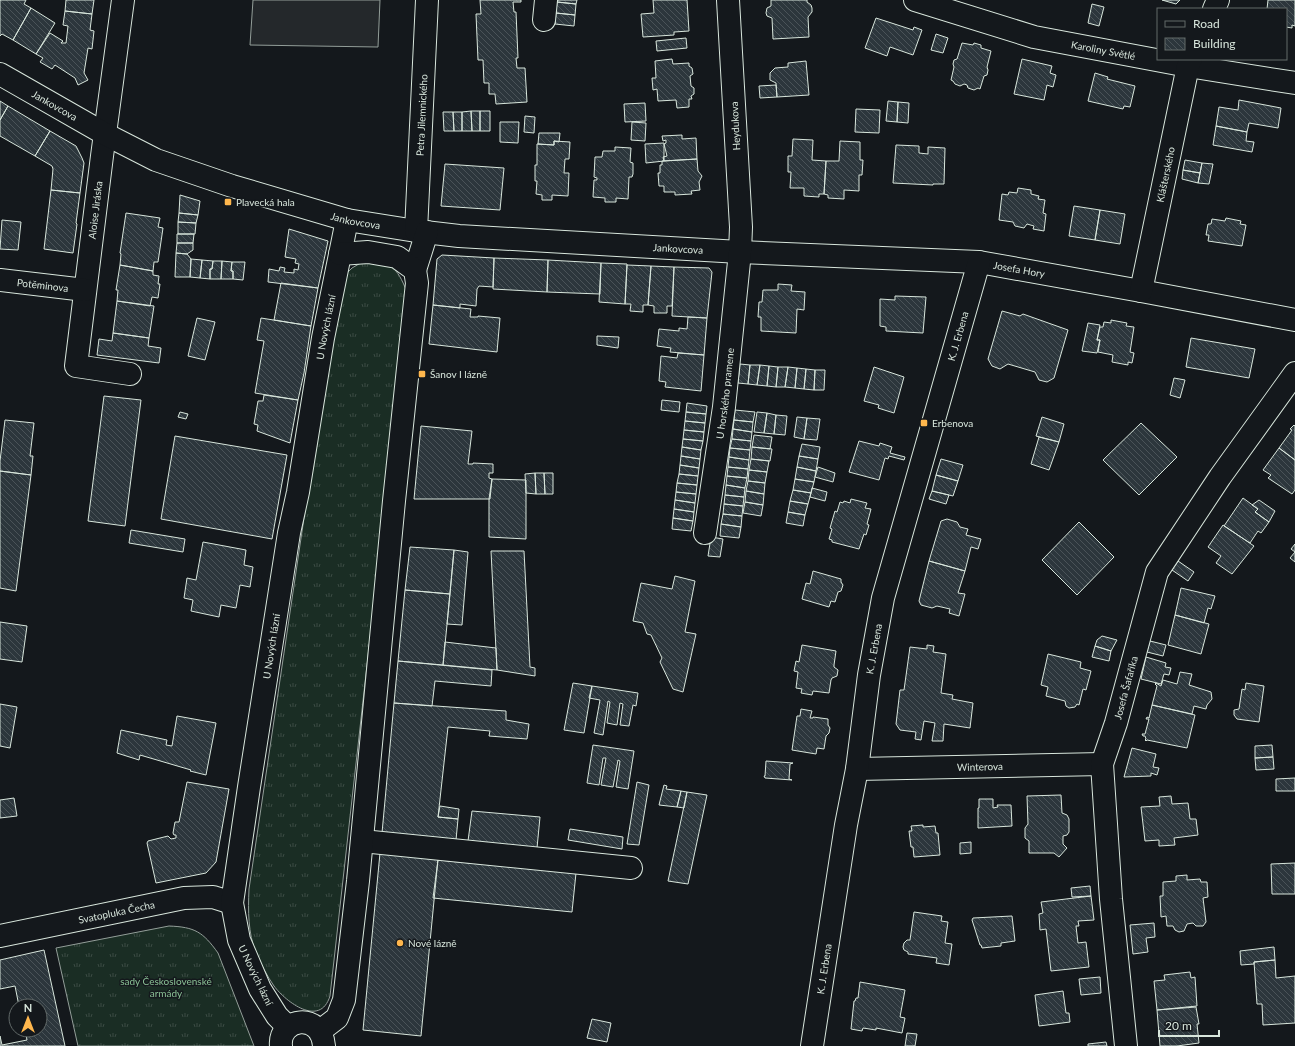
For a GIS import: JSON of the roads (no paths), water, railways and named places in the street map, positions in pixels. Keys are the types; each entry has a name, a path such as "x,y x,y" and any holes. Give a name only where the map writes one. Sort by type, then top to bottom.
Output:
{"street":[{"name":"Aloise Jiráska","path":"123,0 76,366 130,374"},
{"name":"Petra Jilemnického","path":"421,232 427,0"},
{"name":"Heydukova","path":"728,0 741,227 740,252"},
{"name":"Karoliny Světlé","path":"915,0 1034,37 1157,57"},
{"name":"Karoliny Světlé","path":"1177,60 1295,83"},
{"name":"Klášterského","path":"1141,290 1189,62"},
{"name":"Jankovcova","path":"0,74 105,134 156,160 232,186 347,220 421,232 459,236 740,252"},
{"name":"U Nových lázní","path":"347,220 323,338 298,492 289,533 232,903 239,940 260,989 277,1016 284,1036 301,1022 315,1026 322,1038 337,1018 344,1000 362,840 393,509 417,283 415,270 421,232"},
{"path":"340,254 368,252 397,257 415,270"},
{"name":"Josefa Hory","path":"740,252 979,262 1141,290 1295,320"},
{"name":"U horského pramene","path":"705,533 724,407 740,252"},
{"name":"K. J. Erbena","path":"812,1046 846,825 857,769 869,675 883,598 979,262"},
{"name":"Potěminova","path":"0,280 85,290"},
{"name":"Josefa Šafaříka","path":"1126,1046 1111,899 1102,764 1116,723 1157,572 1220,477 1295,373"},
{"name":"Winterova","path":"857,769 1102,764"},
{"path":"362,840 631,868"},
{"name":"Svatopluka Čecha","path":"0,936 184,898 213,897 232,903"}],"place":[{"name":"Plavecká hala","path":"228,202"},
{"name":"Šanov I lázně","path":"422,374"},
{"name":"Erbenova","path":"924,423"},
{"name":"Nové lázně","path":"400,943"}],"park label":[{"name":"sady Československé armády","path":"166,986"}]}
